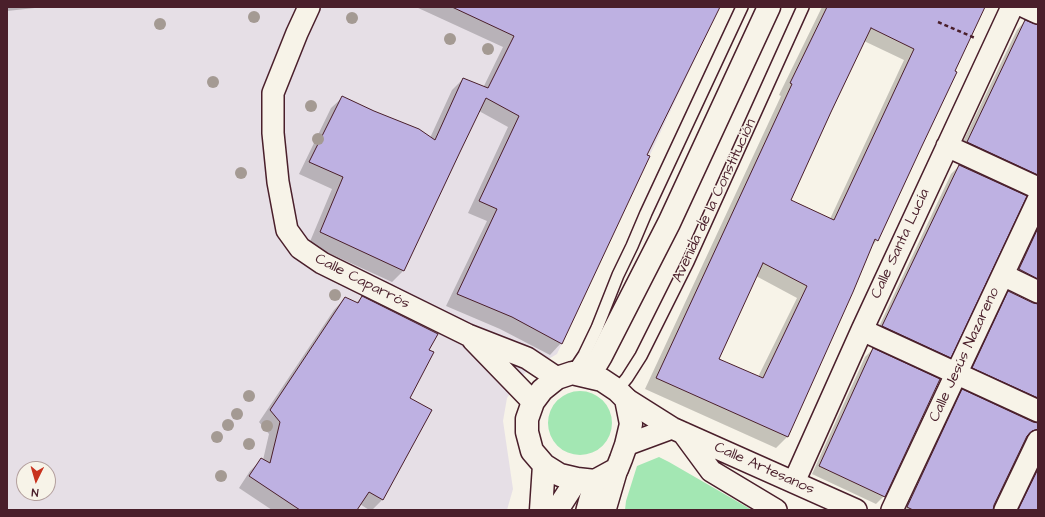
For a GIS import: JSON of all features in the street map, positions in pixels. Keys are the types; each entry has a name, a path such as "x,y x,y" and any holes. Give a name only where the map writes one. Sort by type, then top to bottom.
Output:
{"main road":[{"path":"586,480 560,475 544,465 532,451 527,432 527,419 533,402 542,390 573,376 601,356 669,223 769,7"},
{"path":"557,510 586,480 617,469 631,424 622,395 602,380 573,376"},
{"path":"541,510 544,465"}],"street":[{"name":"Calle Caparrós","path":"309,7 273,93 273,134 278,182 288,230 300,248 322,264 468,335 573,376"},
{"name":"Calle Santa Lucía","path":"794,482 862,330 1012,7"},
{"path":"1025,7 1038,13"},
{"path":"947,146 1038,188"},
{"name":"Calle Jesús Nazareno","path":"892,510 1038,200"},
{"path":"1003,275 1038,292"},
{"path":"862,330 1038,411"},
{"name":"Calle Caparrós","path":"468,335 533,402"},
{"name":"Calle Artesanos","path":"622,395 677,430 856,510"},
{"path":"626,444 677,430 711,471 776,510"},
{"path":"1005,510 1038,441"},
{"path":"605,510 617,469"},
{"path":"586,480 587,510"}],"lane":[{"path":"573,376 597,328 618,275 646,213 742,7"},
{"path":"759,28 772,12 779,7"},
{"path":"797,21 799,7"},
{"name":"Avenida de la Constitución","path":"622,395 627,378 642,356 688,262 803,7"}],"path":[{"path":"938,22 993,47"}],"shaded area":[{"path":"7,7 719,7 557,354 525,373 507,398 503,421 513,489 507,510 7,510"}],"green space":[{"path":"580,391 598,397 606,405 612,423 606,441 598,449 580,455 562,449 554,441 548,423 554,405 562,397"},
{"path":"659,457 752,510 625,510 626,501 637,466"}],"building":[{"path":"452,7 720,7 647,155 650,156 562,344 512,317 457,294 497,209 479,201 519,116 486,98 404,271 320,232 343,177 309,162 342,96 419,129 435,140 463,78 488,88 514,36"},
{"path":"827,7 985,7 955,71 957,72 878,241 875,239 788,437 656,378 792,84 790,83","holes":["871,28 914,49 834,220 791,200","763,263 807,286 763,378 719,359"]},
{"path":"1025,20 1038,25 1038,175 967,142"},
{"path":"959,165 1027,196 951,358 882,326"},
{"path":"1038,228 1038,279 1019,269"},
{"path":"1008,291 1038,304 1038,398 972,368"},
{"path":"362,296 438,334 429,350 434,352 410,398 432,410 383,500 369,492 357,510 300,510 249,476 261,458 270,463 280,422 270,410 345,297 358,303"},
{"path":"873,348 940,379 885,497 819,466"},
{"path":"962,389 1038,423 1038,429 1032,431 1027,436 993,510 913,510 907,507"},
{"path":"1038,469 1038,510 1018,510"}]}
